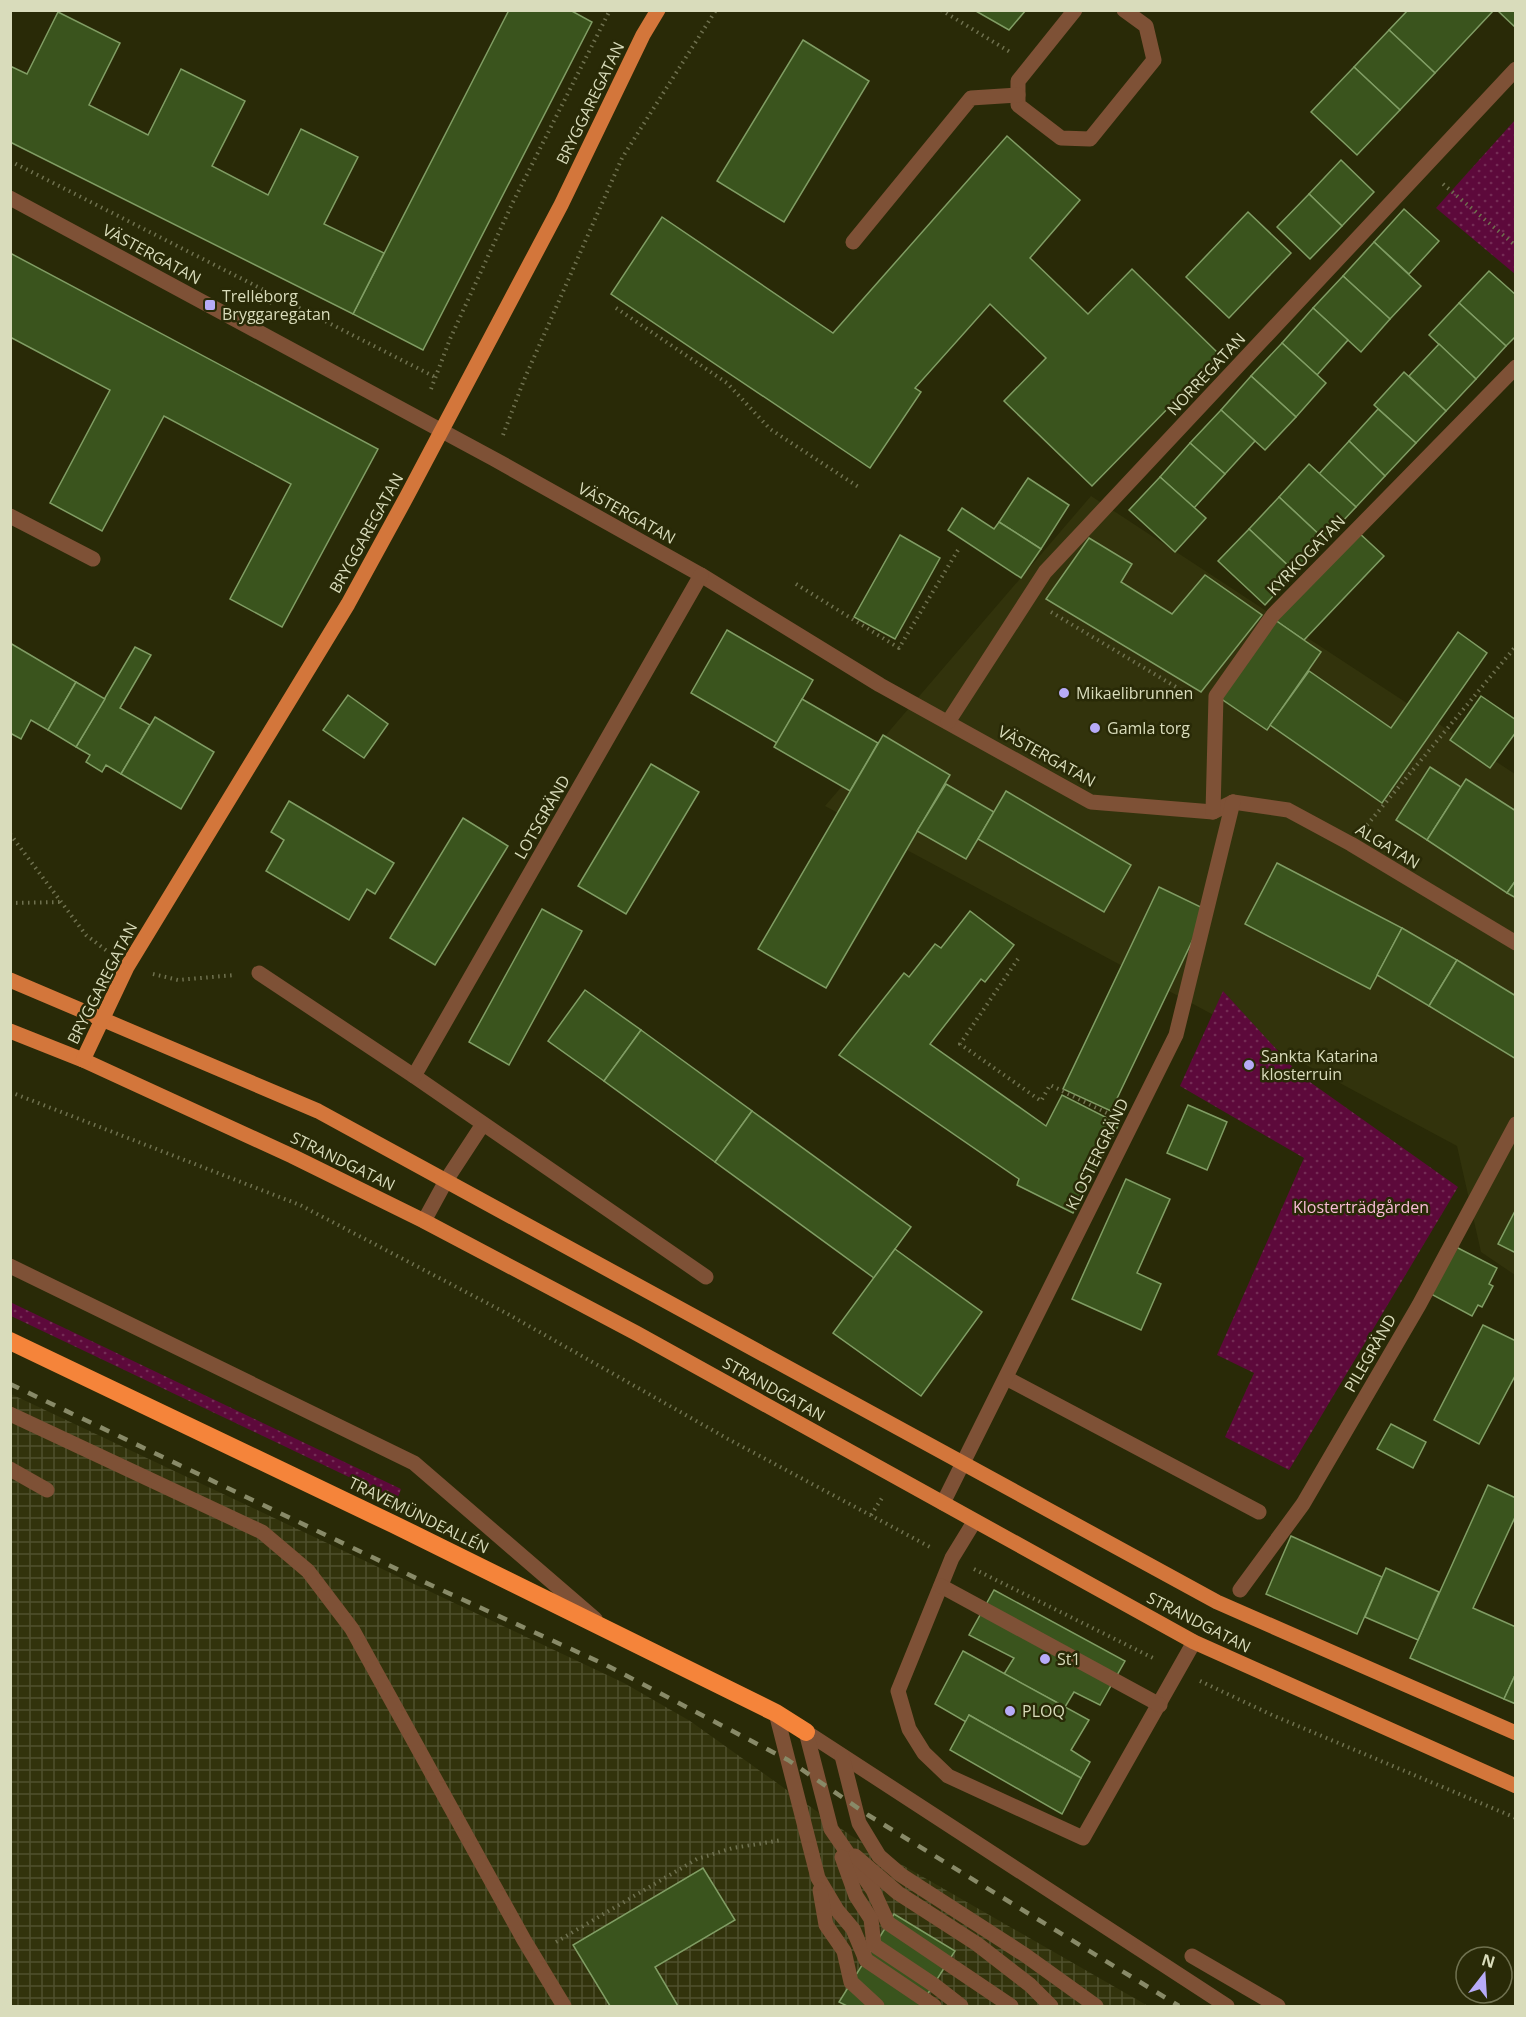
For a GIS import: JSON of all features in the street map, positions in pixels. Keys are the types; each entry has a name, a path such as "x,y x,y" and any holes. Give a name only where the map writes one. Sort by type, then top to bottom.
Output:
{"highway":[{"name":"TRAVEMÜNDEALLÉN","path":"10,1341 609,1630 777,1713 806,1732"}],"main road":[{"name":"BRYGGAREGATAN","path":"83,1060 127,967 348,604 561,205 643,35 658,10"},
{"name":"STRANDGATAN","path":"10,980 318,1111 447,1179 1217,1602 1515,1733"},
{"name":"STRANDGATAN","path":"10,1031 83,1060 292,1156 424,1221 636,1333 1194,1642 1515,1786"}],"street":[{"path":"1075,10 1018,81 1018,105 1061,138 1090,139 1154,60 1146,26 1124,10"},
{"name":"NORREGATAN","path":"948,722 1045,572 1515,69"},
{"path":"853,242 971,98 1018,94"},
{"name":"VÄSTERGATAN","path":"10,198 441,433 494,459 701,575 880,685 1091,802 1213,812"},
{"name":"KYRKOGATAN","path":"1213,812 1216,696 1273,615 1515,367"},
{"path":"10,516 93,559"},
{"name":"LOTSGRÄND","path":"414,1076 701,575"},
{"path":"1213,812 1233,802"},
{"name":"ALGATAN","path":"1233,802 1288,810 1351,844 1515,944"},
{"name":"KLOSTERGRÄND","path":"943,1503 1176,1035 1233,802"},
{"path":"259,973 414,1076 706,1277"},
{"path":"424,1221 447,1179 483,1124"},
{"name":"PILEGRÄND","path":"1240,1590 1303,1504 1419,1305 1515,1124"},
{"path":"10,1266 414,1463 609,1630"},
{"path":"1006,1378 1259,1512"},
{"path":"10,1414 262,1532 308,1571 352,1629 564,2007"},
{"path":"10,1469 47,1490"},
{"path":"974,1522 952,1558 898,1691 909,1729 924,1753 948,1776 1083,1838 1194,1642"},
{"path":"941,1586 1160,1705"},
{"path":"777,1713 818,1878 826,1925 844,1951 851,1982 877,2007"},
{"path":"806,1732 1227,2007"},
{"path":"806,1732 835,1839 856,1896 871,1919 874,1945 934,1985 961,2007"},
{"path":"842,1756 860,1823 879,1856 900,1875 1025,1955 1096,2007"},
{"path":"835,1839 873,1890 888,1923 1011,2007"},
{"path":"835,1839 898,1893 977,1944 1030,1985 1051,2007"},
{"path":"818,1878 837,1910 854,1929 866,1959 934,2007"},
{"path":"1192,1956 1278,2007"}],"path":[{"path":"420,420 435,377 512,204 610,10"},
{"path":"494,459 524,380 622,159 716,10"},
{"path":"940,10 1012,53"},
{"path":"10,161 435,377"},
{"path":"1424,168 1515,246"},
{"path":"268,304 273,295"},
{"path":"616,308 727,383 770,429 860,488"},
{"path":"796,584 900,648 958,550"},
{"path":"1028,599 1215,710"},
{"path":"1351,844 1515,646"},
{"path":"10,903 62,902"},
{"path":"1018,959 960,1044 1041,1101 1050,1085 1131,1125"},
{"path":"10,1092 300,1205 507,1313 728,1439 871,1515"},
{"path":"529,1948 556,1942 697,1859 734,1848 807,1835"}],"shaded area":[{"path":"1091,496 1515,774 1515,1275 1481,1252 1457,1146 825,806"},
{"path":"11,1394 624,1683 690,1721 850,1835 1148,2006 11,2006"}],"green space":[{"path":"1515,120 1515,274 1436,208"},
{"name":"Klosterträdgården","path":"1223,991 1300,1075 1458,1187 1289,1470 1225,1437 1254,1373 1217,1355 1304,1158 1180,1086"},
{"path":"10,1302 401,1489 397,1500 11,1316"}],"building":[{"path":"509,10 570,10 592,22 423,350 353,314"},
{"path":"974,10 1026,10 1009,30"},
{"path":"1408,10 1494,10 1435,73 1389,30"},
{"path":"1497,10 1516,10 1516,28"},
{"path":"58,12 120,43 89,105 148,135 181,69 245,101 212,166 268,195 301,129 358,157 324,224 384,253 353,314 10,142 10,66 27,74"},
{"path":"1389,30 1435,73 1400,110 1354,67"},
{"path":"803,40 869,81 784,222 717,181"},
{"path":"1354,67 1400,110 1357,155 1311,112"},
{"path":"1007,136 1080,200 1030,258 1088,314 1132,269 1220,355 1092,486 1004,401 1046,358 990,304 915,388 921,392 870,468 611,294 662,217 833,333"},
{"path":"1341,160 1374,192 1342,226 1309,194"},
{"path":"1309,194 1342,226 1310,259 1277,227"},
{"path":"1404,209 1439,241 1409,274 1374,242"},
{"path":"1248,212 1291,253 1229,318 1186,277"},
{"path":"1374,242 1421,286 1390,319 1343,276"},
{"path":"10,253 378,449 282,627 230,599 291,484 164,416 102,531 50,503 110,390 10,337"},
{"path":"1489,271 1516,295 1516,336 1506,346 1459,303"},
{"path":"1343,276 1390,319 1361,352 1313,308"},
{"path":"1459,303 1506,346 1476,379 1429,335"},
{"path":"1313,308 1348,340 1317,375 1282,343"},
{"path":"1282,343 1326,383 1296,417 1251,376"},
{"path":"1439,344 1476,379 1446,411 1409,376"},
{"path":"1404,372 1446,411 1416,443 1374,405"},
{"path":"1251,376 1296,417 1265,450 1221,410"},
{"path":"1378,409 1416,443 1385,476 1349,441"},
{"path":"1221,410 1255,441 1225,474 1190,443"},
{"path":"1349,441 1385,476 1356,507 1319,474"},
{"path":"1190,443 1225,474 1194,508 1160,477"},
{"path":"1309,464 1356,507 1325,540 1279,497"},
{"path":"1160,477 1206,518 1175,552 1129,510"},
{"path":"1028,478 1069,505 1041,549 999,522"},
{"path":"1279,497 1325,540 1295,572 1249,529"},
{"path":"962,508 994,529 999,522 1041,549 1021,578 948,530"},
{"path":"1249,529 1295,572 1265,605 1218,561"},
{"path":"1358,532 1384,556 1304,640 1275,620"},
{"path":"900,535 940,558 895,639 854,617"},
{"path":"1089,538 1132,564 1121,582 1172,614 1205,575 1262,615 1201,692 1046,599"},
{"path":"1275,620 1321,652 1267,730 1220,698"},
{"path":"727,630 813,680 777,743 691,693"},
{"path":"1458,632 1487,653 1382,803 1270,725 1309,671 1391,728"},
{"path":"10,643 76,682 48,730 31,720 21,739 10,733"},
{"path":"135,647 151,655 120,708 150,725 121,774 106,765 102,772 86,762 90,755 76,747"},
{"path":"76,682 105,699 76,747 48,730"},
{"path":"348,695 388,724 364,758 323,730"},
{"path":"1481,696 1516,720 1516,732 1490,768 1450,740"},
{"path":"802,699 878,743 850,791 774,747"},
{"path":"155,717 214,752 181,809 121,774"},
{"path":"883,735 950,775 826,988 758,949"},
{"path":"651,764 699,792 626,914 578,886"},
{"path":"1430,767 1461,787 1427,840 1396,820"},
{"path":"1466,779 1516,811 1516,880 1507,893 1427,840"},
{"path":"946,784 994,812 966,859 917,831"},
{"path":"1006,791 1131,865 1104,912 978,839"},
{"path":"289,801 394,863 375,894 367,889 349,920 266,871 284,840 271,832"},
{"path":"463,818 508,846 435,965 390,938"},
{"path":"1277,863 1402,928 1370,989 1245,924"},
{"path":"1516,880 1516,898 1507,893"},
{"path":"1159,887 1207,910 1111,1111 1063,1089"},
{"path":"542,909 582,931 509,1065 469,1042"},
{"path":"970,911 1014,945 985,982 981,979 930,1044 1046,1126 1062,1095 1119,1124 1073,1213 1017,1185 1019,1179 839,1055 904,973 909,977 935,944 941,948"},
{"path":"1402,928 1457,960 1429,1006 1377,975"},
{"path":"1457,960 1516,996 1516,1059 1429,1006"},
{"path":"585,990 641,1030 604,1081 548,1041"},
{"path":"641,1030 752,1111 715,1162 604,1081"},
{"path":"1188,1105 1227,1122 1207,1170 1167,1153"},
{"path":"752,1111 911,1227 874,1278 715,1162"},
{"path":"1126,1179 1170,1199 1137,1273 1161,1284 1141,1330 1072,1299"},
{"path":"1516,1209 1516,1253 1498,1244"},
{"path":"1456,1247 1497,1268 1489,1284 1493,1286 1482,1307 1478,1305 1472,1316 1431,1294"},
{"path":"895,1249 982,1312 921,1396 833,1333"},
{"path":"1483,1325 1516,1341 1516,1374 1479,1444 1434,1420"},
{"path":"1391,1424 1426,1442 1413,1468 1377,1449"},
{"path":"1488,1485 1516,1498 1516,1515 1473,1608 1516,1627 1516,1673 1504,1699 1410,1658"},
{"path":"1291,1536 1382,1577 1357,1634 1266,1594"},
{"path":"1386,1568 1439,1592 1418,1640 1365,1617"},
{"path":"994,1590 1125,1661 1100,1705 1074,1692 1065,1707 1004,1674 1014,1658 969,1635"},
{"name":"PLOQ","path":"963,1651 1089,1720 1071,1750 1090,1762 1081,1778 969,1715 966,1722 935,1704"},
{"path":"1516,1673 1516,1704 1504,1699"},
{"path":"969,1715 1081,1778 1062,1814 950,1750"},
{"path":"703,1868 735,1920 655,1967 678,2006 610,2006 573,1945"},
{"path":"894,1914 955,1951 920,2006 847,2006 839,2002"}],"railway":[{"path":"10,1384 422,1581 606,1665 788,1760 868,1815 1179,2006"}],"place":[{"name":"Trelleborg Bryggaregatan","path":"210,305"},
{"name":"Mikaelibrunnen","path":"1064,693"},
{"name":"Gamla torg","path":"1095,728"},
{"name":"Sankta Katarina klosterruin","path":"1249,1065"},
{"name":"St1","path":"1045,1659"},
{"name":"PLOQ","path":"1010,1711"}]}
